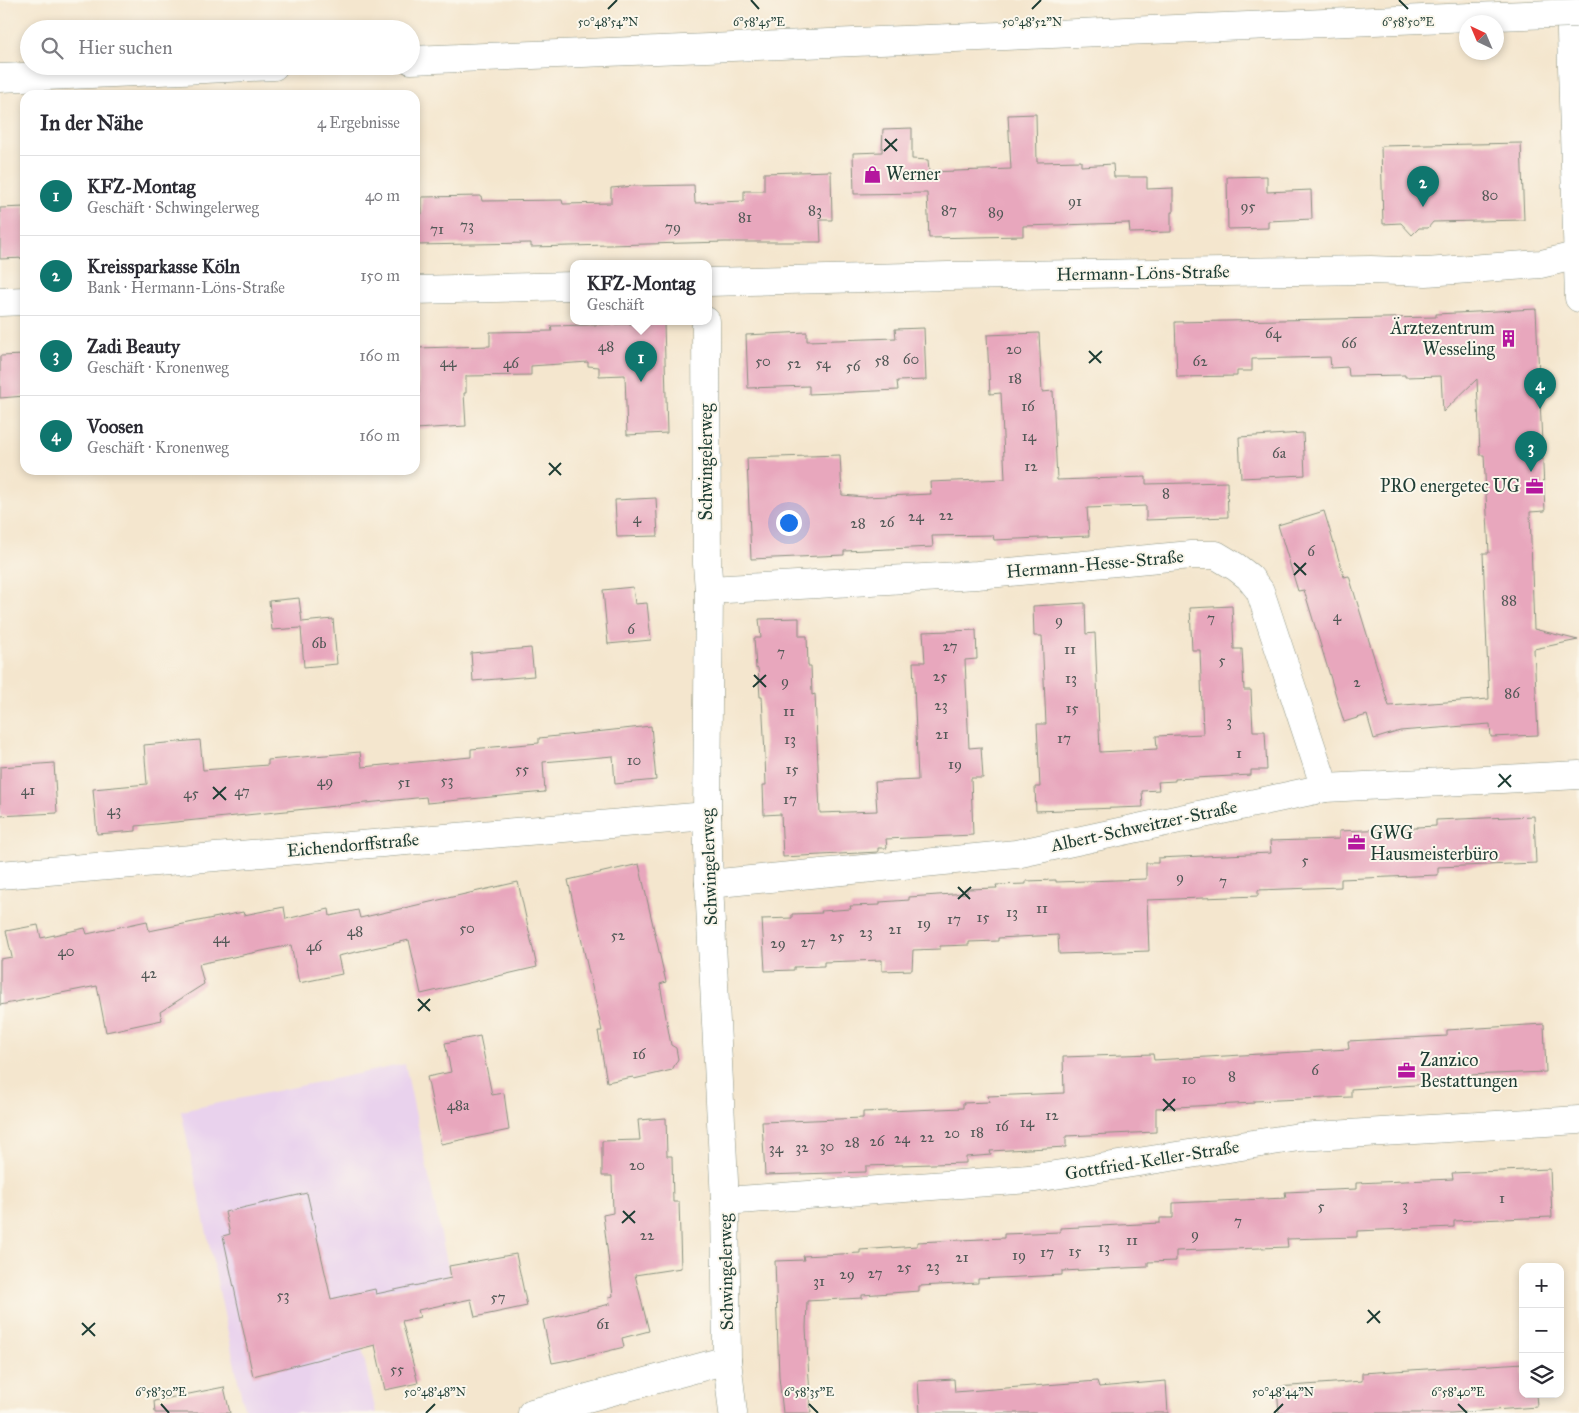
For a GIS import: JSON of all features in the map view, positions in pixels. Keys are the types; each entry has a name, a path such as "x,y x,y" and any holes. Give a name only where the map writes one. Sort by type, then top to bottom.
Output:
{"main road":[{"path":"1570,0 1579,298"},
{"path":"420,60 1579,13"},
{"path":"0,78 68,75"},
{"name":"Hermann-Löns-Straße","path":"712,282 948,276 1370,270 1426,272 1541,264 1578,255"},
{"path":"420,290 570,286"},
{"path":"0,302 20,301"},
{"name":"Schwingelerweg","path":"706,325 707,564 709,590 707,816 725,1201 727,1360 733,1413"},
{"name":"Hermann-Hesse-Straße","path":"709,590 977,575 1182,556 1216,555 1249,577 1260,591 1325,788"},
{"name":"Albert-Schweitzer-Straße","path":"709,884 1016,854 1325,788 1579,775"},
{"name":"Eichendorffstraße","path":"0,875 707,816"},
{"name":"Gottfried-Keller-Straße","path":"725,1201 1029,1179 1298,1137 1579,1120"},
{"path":"532,1413 727,1360"}],"shaded area":[{"path":"405,1064 450,1277 351,1298 376,1413 245,1413 181,1111"}],"building":[{"path":"1036,114 1037,162 1081,161 1081,166 1113,164 1114,177 1147,177 1147,189 1173,188 1171,232 1130,233 1129,223 1023,226 1023,236 929,238 927,193 854,194 853,153 882,152 883,129 912,128 912,159 928,160 929,172 1011,169 1008,115"},
{"path":"1521,143 1524,220 1433,222 1428,228 1419,228 1412,235 1401,223 1383,224 1381,146"},
{"path":"831,171 832,220 820,220 821,242 725,242 531,247 531,243 420,245 422,197 481,196 482,201 562,200 563,204 611,203 611,188 694,185 695,203 744,201 744,191 764,191 764,173"},
{"path":"1267,176 1267,192 1311,190 1312,219 1268,221 1268,228 1228,229 1227,177"},
{"path":"20,207 20,258 0,259 0,208"},
{"path":"1536,309 1545,511 1530,512 1534,629 1578,640 1534,649 1538,735 1491,737 1490,724 1400,731 1374,739 1367,715 1344,722 1304,590 1298,591 1278,525 1324,511 1344,577 1349,576 1389,706 1489,699 1483,553 1489,553 1484,455 1480,455 1477,379 1443,412 1441,376 1349,376 1348,367 1331,368 1330,357 1252,359 1252,371 1237,371 1237,376 1177,377 1175,322 1436,317 1436,314"},
{"path":"664,325 667,433 627,435 625,375 599,376 599,367 588,366 588,362 531,366 531,375 466,376 466,393 464,393 466,426 420,429 420,348 490,346 490,332 552,331 551,326"},
{"path":"924,328 926,380 897,381 898,390 809,394 809,386 748,388 746,335 807,332 807,341 896,338 895,329"},
{"path":"1039,333 1042,392 1053,391 1057,480 1146,477 1146,484 1227,482 1228,517 1146,520 1146,506 1087,508 1089,536 994,540 993,535 932,536 933,547 844,551 844,555 751,559 747,458 840,455 842,495 865,497 931,494 930,482 1005,479 1001,393 990,394 987,335"},
{"path":"20,355 20,396 0,398 0,356"},
{"path":"1303,433 1305,475 1241,478 1239,437"},
{"path":"656,498 658,536 617,537 615,500"},
{"path":"633,587 635,604 647,603 651,640 608,644 603,590"},
{"path":"299,598 302,622 333,619 337,664 304,667 301,628 272,630 269,601"},
{"path":"1085,603 1086,634 1095,633 1100,752 1157,749 1156,736 1203,734 1200,650 1192,650 1190,608 1232,606 1234,649 1242,649 1244,690 1251,690 1253,731 1265,731 1267,770 1251,770 1251,775 1175,779 1175,781 1158,782 1159,790 1142,791 1143,807 1036,811 1035,787 1040,787 1037,724 1046,724 1042,636 1034,636 1033,606"},
{"path":"799,618 799,636 807,636 808,666 811,666 812,695 815,694 820,813 877,811 875,782 918,780 913,662 925,662 923,632 976,630 977,659 965,660 969,748 981,747 983,778 971,778 973,835 886,839 887,848 878,848 878,852 783,857 781,814 764,815 763,785 766,785 762,697 760,697 758,668 756,669 754,638 761,638 759,619"},
{"path":"531,648 534,676 473,681 471,653"},
{"path":"651,726 656,780 615,784 613,756 543,762 545,792 427,803 426,797 136,826 136,831 97,834 93,789 147,784 144,745 200,740 203,770 268,765 268,760 360,752 362,767 471,757 471,749 539,743 539,738"},
{"path":"54,763 57,813 0,816 0,767"},
{"path":"1534,816 1536,863 1438,867 1438,875 1341,879 1341,887 1258,890 1258,896 1147,900 1149,951 1059,954 1058,935 998,938 998,941 969,942 969,945 940,946 940,949 913,950 912,970 882,971 882,960 824,962 824,966 794,967 794,970 765,971 762,919 792,918 792,914 822,913 821,911 851,909 850,906 880,905 880,902 909,900 909,897 967,893 967,889 997,888 996,885 1026,884 1026,881 1146,879 1146,863 1158,863 1158,858 1271,853 1270,841 1339,839 1339,831 1436,826 1436,820"},
{"path":"639,864 666,982 660,984 671,1045 676,1048 678,1059 672,1070 634,1079 633,1077 607,1082 598,1031 602,1031 568,880"},
{"path":"518,882 537,967 421,994 409,940 338,956 342,974 299,983 291,945 199,964 204,984 160,1012 162,1020 106,1032 97,986 0,1005 0,959 12,957 6,931 38,925 41,938 85,928 87,934 147,921 149,931 243,912 244,915 284,907 286,919 329,909 330,916 358,910 360,918"},
{"path":"1544,1024 1546,1072 1467,1075 1467,1077 1449,1078 1449,1083 1351,1089 1351,1097 1156,1108 1156,1132 1066,1136 1066,1147 990,1151 991,1155 966,1157 966,1163 866,1166 866,1172 765,1175 762,1122 863,1118 863,1112 963,1108 963,1103 989,1102 988,1096 1064,1093 1063,1057 1153,1054 1154,1060 1349,1049 1348,1041 1447,1036 1447,1030"},
{"path":"480,1036 492,1095 504,1093 509,1130 441,1144 427,1077 451,1072 445,1043"},
{"path":"666,1118 667,1156 672,1156 673,1202 679,1202 681,1268 635,1275 649,1331 622,1338 624,1347 568,1361 552,1363 543,1320 610,1304 609,1297 613,1296 603,1215 613,1213 612,1176 602,1176 602,1141 640,1140 638,1120"},
{"path":"1550,1169 1552,1217 1454,1221 1454,1227 1357,1231 1357,1237 1287,1239 1288,1247 1176,1251 1176,1261 1148,1262 1148,1267 1062,1271 1062,1275 978,1279 978,1283 919,1286 919,1291 862,1295 862,1298 807,1301 806,1328 811,1413 783,1413 779,1377 775,1261 804,1260 803,1256 860,1253 860,1250 917,1246 917,1242 1004,1238 1004,1234 1060,1232 1060,1228 1160,1223 1160,1218 1173,1218 1173,1203 1286,1198 1285,1192 1356,1189 1356,1183 1453,1179 1452,1173"},
{"path":"307,1193 331,1299 375,1289 376,1294 451,1278 449,1266 516,1254 527,1306 475,1317 471,1299 418,1310 420,1317 402,1321 418,1383 385,1390 375,1345 253,1376 223,1236 230,1234 225,1212"},
{"path":"1519,1363 1519,1398 1536,1398 1537,1407 1451,1413 1279,1413 1277,1387 1362,1381 1362,1373"},
{"path":"954,1379 955,1392 1097,1381 1099,1387 1166,1381 1168,1413 920,1413 918,1381"},
{"path":"224,1387 230,1413 155,1413 154,1401"}],"place":[{"name":"Werner","path":"872,174"},
{"name":"Kreissparkasse Köln","path":"1423,207"},
{"name":"Ärztezentrum Wesseling","path":"1509,338"},
{"name":"KFZ-Montag","path":"641,382"},
{"name":"Voosen","path":"1540,409"},
{"name":"Zadi Beauty","path":"1531,472"},
{"name":"PRO energetec UG","path":"1534,486"},
{"name":"GWG Hausmeisterbüro","path":"1356,843"},
{"name":"Zanzico Bestattungen","path":"1406,1070"}]}
